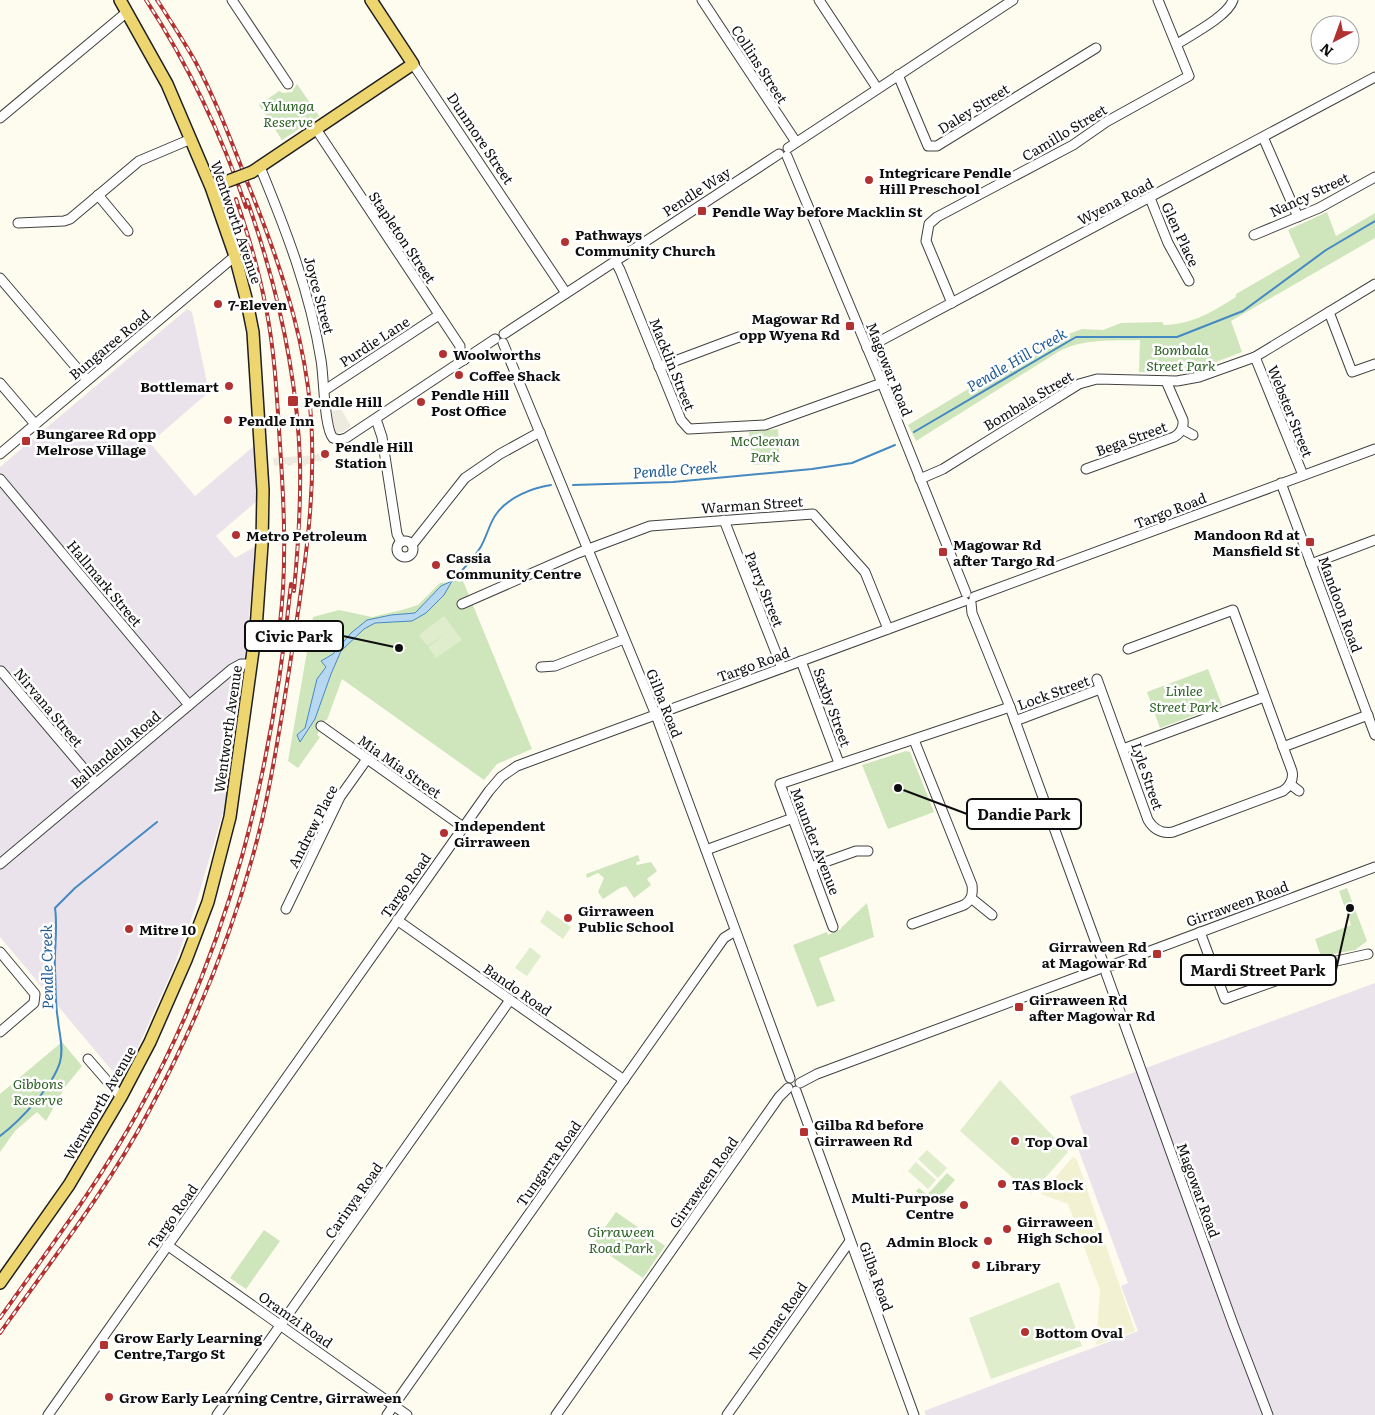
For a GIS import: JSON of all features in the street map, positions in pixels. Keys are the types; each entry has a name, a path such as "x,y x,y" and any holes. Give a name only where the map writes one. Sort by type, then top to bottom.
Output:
{"main road":[{"name":"Wentworth Avenue","path":"0,1283 69,1185 121,1097 147,1050 197,932 214,881 230,817 251,664 262,551 262,490 253,332 244,289 235,256 211,187 167,84 120,0"},
{"name":"Dunmore Street","path":"371,0 413,64"},
{"path":"211,187 256,170 413,64"}],"street":[{"path":"232,0 288,84"},
{"name":"Collins Street","path":"702,0 796,142"},
{"path":"819,0 877,88"},
{"name":"Pendle Way","path":"331,436 336,440 342,440 376,419 464,360 500,339 615,261 784,153 796,142 1013,0"},
{"name":"Camillo Street","path":"952,303 926,240 929,224 937,217 1073,145 1106,122 1189,76 1158,0"},
{"path":"1176,44 1223,14 1232,6 1234,0"},
{"path":"0,118 127,12"},
{"name":"Daley Street","path":"898,75 928,146 932,147 937,146 1096,48"},
{"name":"Dunmore Street","path":"413,64 566,294"},
{"name":"Wyena Road","path":"867,348 1375,77"},
{"name":"Stapleton Street","path":"316,129 460,346 460,353 464,360"},
{"path":"1263,137 1298,217"},
{"path":"18,223 67,220 140,160 190,139"},
{"name":"Magowar Road","path":"784,153 882,382 969,599 972,612 1010,706 1229,1315 1268,1415"},
{"name":"Joyce Street","path":"256,170 302,277 316,333 325,390 327,425 331,436"},
{"name":"Nancy Street","path":"1254,234 1319,208 1375,177"},
{"path":"98,195 128,231"},
{"name":"Glen Place","path":"1150,198 1168,243 1189,281"},
{"name":"Bungaree Road","path":"0,454 235,256"},
{"name":"Macklin Street","path":"615,261 681,420 687,428 694,430 776,423 882,382"},
{"path":"0,278 87,380"},
{"name":"Bombala Street","path":"920,478 943,469 1079,384 1102,379 1166,381 1199,377 1254,357 1375,284"},
{"path":"1329,312 1352,372 1375,364"},
{"name":"Purdie Lane","path":"325,390 439,315"},
{"path":"660,368 739,336"},
{"name":"Gilba Road","path":"500,339 656,715 790,1078 786,1083 794,1087 914,1415"},
{"name":"Webster Street","path":"1254,357 1303,475"},
{"name":"Bega Street","path":"1086,469 1174,437 1182,429 1183,420 1166,381"},
{"path":"0,383 35,424"},
{"path":"376,419 382,437 397,534 401,542"},
{"name":"Bega Street","path":"1182,429 1193,435"},
{"path":"412,545 467,476 500,454 540,432"},
{"name":"Targo Road","path":"48,1415 463,827 496,782 513,768 1375,448"},
{"name":"Hallmark Street","path":"0,479 189,705"},
{"name":"Mandoon Road","path":"1281,483 1375,735"},
{"name":"Warman Street","path":"462,604 588,550 650,526 813,514 865,572 888,629"},
{"name":"Parry Street","path":"724,520 782,668"},
{"path":"1311,564 1375,540"},
{"path":"408,541 412,545 413,550 410,555 403,556 397,548 401,542 408,541"},
{"path":"1128,649 1233,610 1292,771 1293,778 1290,784 1299,791"},
{"path":"541,667 555,666 624,639"},
{"name":"Saxby Street","path":"801,661 839,763"},
{"name":"Ballandella Road","path":"0,864 235,667 241,664 251,664"},
{"name":"Nirvana Street","path":"0,671 96,783"},
{"name":"Lyle Street","path":"1097,679 1149,822 1155,829 1164,833 1173,832 1283,791 1290,784"},
{"name":"Lock Street","path":"1015,721 1100,689"},
{"path":"1124,749 1264,697"},
{"name":"Maunder Avenue","path":"834,927 780,784 1010,706"},
{"path":"1283,747 1368,715"},
{"name":"Mia Mia Street","path":"321,726 463,827"},
{"path":"912,924 964,905 971,898 972,885 914,740"},
{"name":"Andrew Place","path":"286,909 340,797 367,759"},
{"path":"706,850 793,818"},
{"path":"811,867 856,851 868,851"},
{"name":"Girraween Road","path":"556,1415 774,1105 794,1087 817,1074 1375,867"},
{"path":"971,898 992,915"},
{"name":"Bando Road","path":"397,920 624,1080"},
{"name":"Tungarra Road","path":"387,1415 724,938 735,931"},
{"path":"1200,932 1225,999 1323,964 1368,954"},
{"path":"0,952 35,994 34,1003 0,1032"},
{"name":"Carinya Road","path":"217,1415 510,1000"},
{"path":"88,1059 121,1097"},
{"name":"Normac Road","path":"727,1415 850,1241"},
{"name":"Oramzi Road","path":"167,1245 407,1415"}],"shaded area":[{"path":"187,309 192,312 209,392 150,443 195,496 254,446 257,501 216,536 235,558 256,546 244,664 224,809 193,914 173,969 134,1056 119,1079 0,937 0,467"},
{"path":"341,409 351,426 343,432 337,433 333,428 332,411"},
{"name":"Pendle Hill Station","path":"322,451 324,460 311,462 311,464 306,464 306,466 297,466 297,463 293,463 293,465 288,466 287,464 274,466 273,458 316,455"},
{"path":"1375,983 1375,1415 926,1415 924,1411 1138,1331 1121,1286 1128,1283 1077,1146 1086,1141 1070,1096"}],"green space":[{"name":"Yulunga Reserve","path":"297,84 319,116 282,140 259,105 279,91 283,93 292,92"},
{"name":"Bombala Street Park","path":"1327,212 1336,236 1375,213 1375,238 1231,321 1242,352 1198,369 1179,373 1139,372 1140,340 1098,341 1077,344 1058,352 916,441 908,425 1045,343 1082,329 1103,330 1121,323 1162,322 1164,325 1184,323 1219,307 1236,297 1236,294 1300,257 1288,230"},
{"name":"McCleenan Park","path":"778,429 780,464 753,465 749,432"},
{"path":"461,576 532,749 497,764 484,780 342,679 327,720 325,720 317,735 320,737 298,768 288,761 313,617 339,610 372,617 402,610 418,605 440,583 453,582"},
{"path":"444,616 462,640 436,658 428,647 448,632 427,646 419,635"},
{"name":"Linlee Street Park","path":"1208,669 1222,705 1160,728 1147,692"},
{"path":"906,751 910,752 934,812 888,829 862,765"},
{"path":"638,855 640,861 636,862 637,865 651,862 657,871 647,879 651,885 634,898 626,886 603,899 598,892 604,878 598,873 587,878 586,874"},
{"path":"1347,888 1367,941 1355,950 1321,956 1315,939 1351,925 1339,891"},
{"path":"867,903 874,937 819,958 835,1001 817,1007 793,945 827,932 828,935 841,929"},
{"path":"547,910 571,927 563,939 540,922"},
{"path":"530,947 541,956 527,976 515,968"},
{"name":"Gibbons Reserve","path":"62,1042 82,1066 65,1087 46,1121 37,1112 15,1131 0,1152 0,1094"},
{"name":"Top Oval","path":"1000,1080 1068,1152 1031,1194 960,1131"},
{"path":"927,1150 947,1168 938,1178 918,1159"},
{"path":"1073,1157 1077,1160 1135,1331 1096,1345 1100,1290 1068,1204 1041,1194"},
{"path":"916,1162 936,1180 928,1189 908,1171"},
{"path":"947,1173 955,1180 932,1205 916,1191 919,1188 927,1195"},
{"name":"Girraween Road Park","path":"616,1212 665,1246 643,1278 593,1244"},
{"path":"264,1230 280,1241 246,1289 230,1278"},
{"name":"Bottom Oval","path":"1059,1282 1082,1346 991,1379 969,1318"}],"water":[{"path":"452,581 444,595 426,613 412,621 375,623 364,629 341,651 315,719 300,742 297,735 305,728 317,679 326,667 321,661 333,654 351,633 367,620 415,613 441,586"}],"waterway":[{"name":"Pendle Hill Creek","path":"914,432 1076,337 1177,337 1243,311 1326,250 1375,221"},
{"name":"Pendle Creek","path":"573,485 673,482 812,469 852,463 895,445"},
{"name":"Pendle Creek","path":"452,581 477,552 494,517 502,507 521,494 551,485"},
{"name":"Pendle Creek","path":"0,1136 35,1102 50,1082 60,1062 61,1046 56,995 55,908 75,888 157,822"}],"railway":[{"path":"146,0 162,25 203,100 226,153 246,207"},
{"path":"0,1333 78,1225 133,1140 185,1040 216,967 242,892 263,816 284,705 307,544 312,481 311,418 304,362 293,313 270,241 218,110 195,61 157,0"},
{"path":"236,199 260,280 274,359 284,512 284,579 280,623"},
{"path":"247,200 268,264 284,329 295,395 300,478 299,526 294,591"},
{"path":"0,1318 72,1216 124,1137 171,1047 199,984 223,920 259,789 283,653 291,584"}],"place":[{"name":"Integricare Pendle Hill Preschool","path":"869,180"},
{"name":"Pendle Way before Macklin St","path":"702,211"},
{"name":"Pathways Community Church","path":"565,242"},
{"name":"7-Eleven","path":"218,304"},
{"name":"Magowar Rd opp Wyena Rd","path":"850,326"},
{"name":"Woolworths","path":"443,354"},
{"name":"Coffee Shack","path":"459,375"},
{"name":"Bottlemart","path":"229,386"},
{"name":"Pendle Hill","path":"293,401"},
{"name":"Pendle Hill Post Office","path":"421,402"},
{"name":"Pendle Inn","path":"228,420"},
{"name":"Bungaree Rd opp Melrose Village","path":"26,441"},
{"name":"Pendle Hill Station","path":"325,454"},
{"name":"Metro Petroleum","path":"236,535"},
{"name":"Mandoon Rd at Mansfield St","path":"1310,542"},
{"name":"Magowar Rd after Targo Rd","path":"943,552"},
{"name":"Cassia Community Centre","path":"436,565"},
{"name":"Civic Park","path":"399,648"},
{"name":"Dandie Park","path":"898,788"},
{"name":"Independent Girraween","path":"444,833"},
{"name":"Mardi Street Park","path":"1350,908"},
{"name":"Girraween Public School","path":"568,918"},
{"name":"Mitre 10","path":"129,929"},
{"name":"Girraween Rd at Magowar Rd","path":"1157,954"},
{"name":"Girraween Rd after Magowar Rd","path":"1019,1007"},
{"name":"Gilba Rd before Girraween Rd","path":"804,1132"},
{"name":"Top Oval","path":"1015,1141"},
{"name":"TAS Block","path":"1002,1184"},
{"name":"Multi-Purpose Centre","path":"964,1205"},
{"name":"Girraween High School","path":"1007,1229"},
{"name":"Admin Block","path":"988,1241"},
{"name":"Library","path":"976,1265"},
{"name":"Bottom Oval","path":"1025,1332"},
{"name":"Grow Early Learning Centre,Targo St","path":"104,1345"},
{"name":"Grow Early Learning Centre, Girraween","path":"109,1397"}]}
